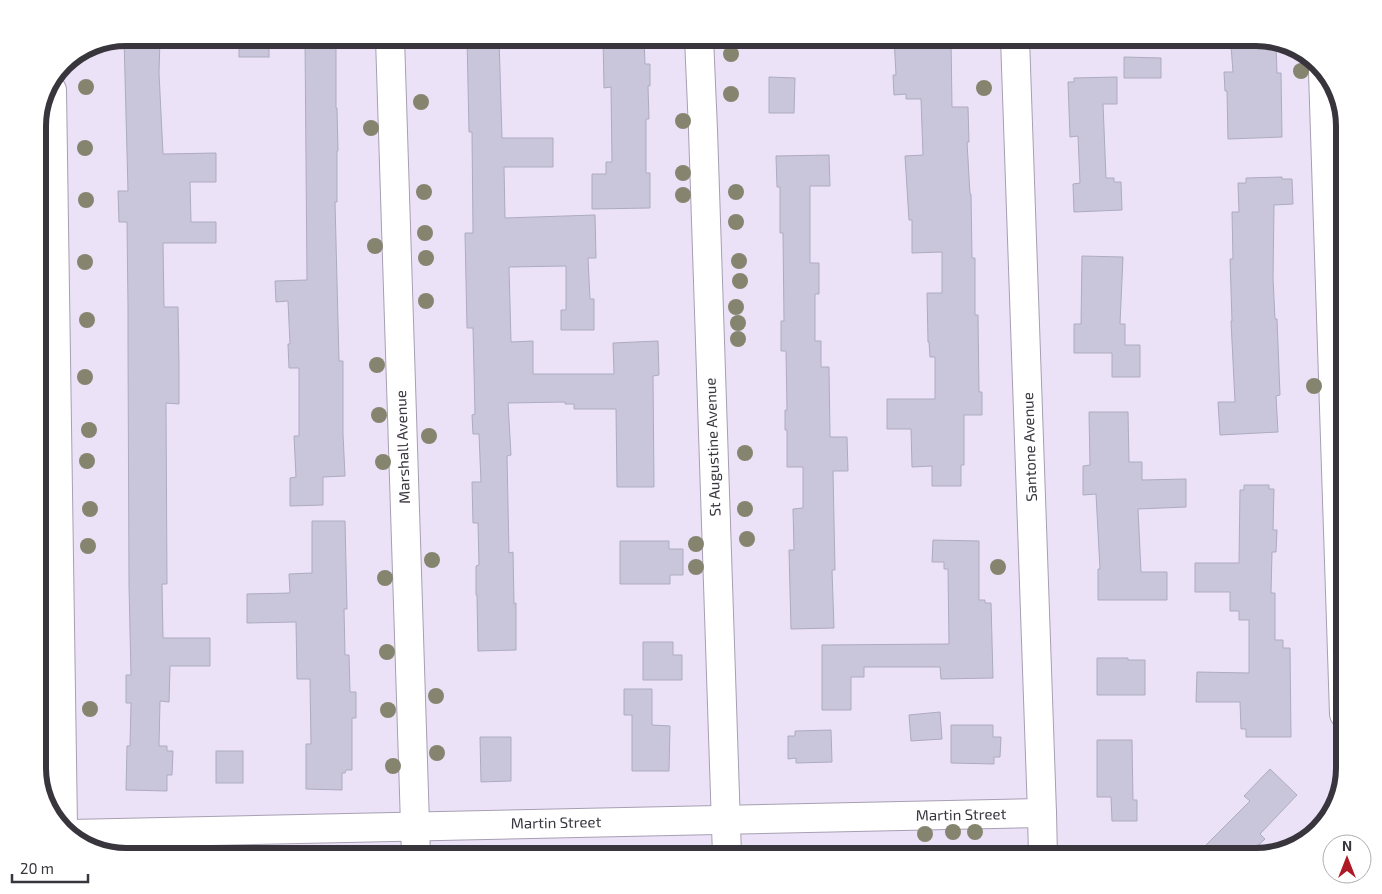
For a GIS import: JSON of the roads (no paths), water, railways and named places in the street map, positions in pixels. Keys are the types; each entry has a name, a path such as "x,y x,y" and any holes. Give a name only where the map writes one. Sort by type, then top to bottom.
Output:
{"street":[{"name":"Marshall Avenue","path":"390,46 416,848"},
{"name":"St Augustine Avenue","path":"699,46 727,848"},
{"name":"Santone Avenue","path":"1015,46 1043,848"},
{"path":"1323,84 1336,469"},
{"path":"52,98 63,816"},
{"name":"Martin Street","path":"82,834 1042,813"}]}
